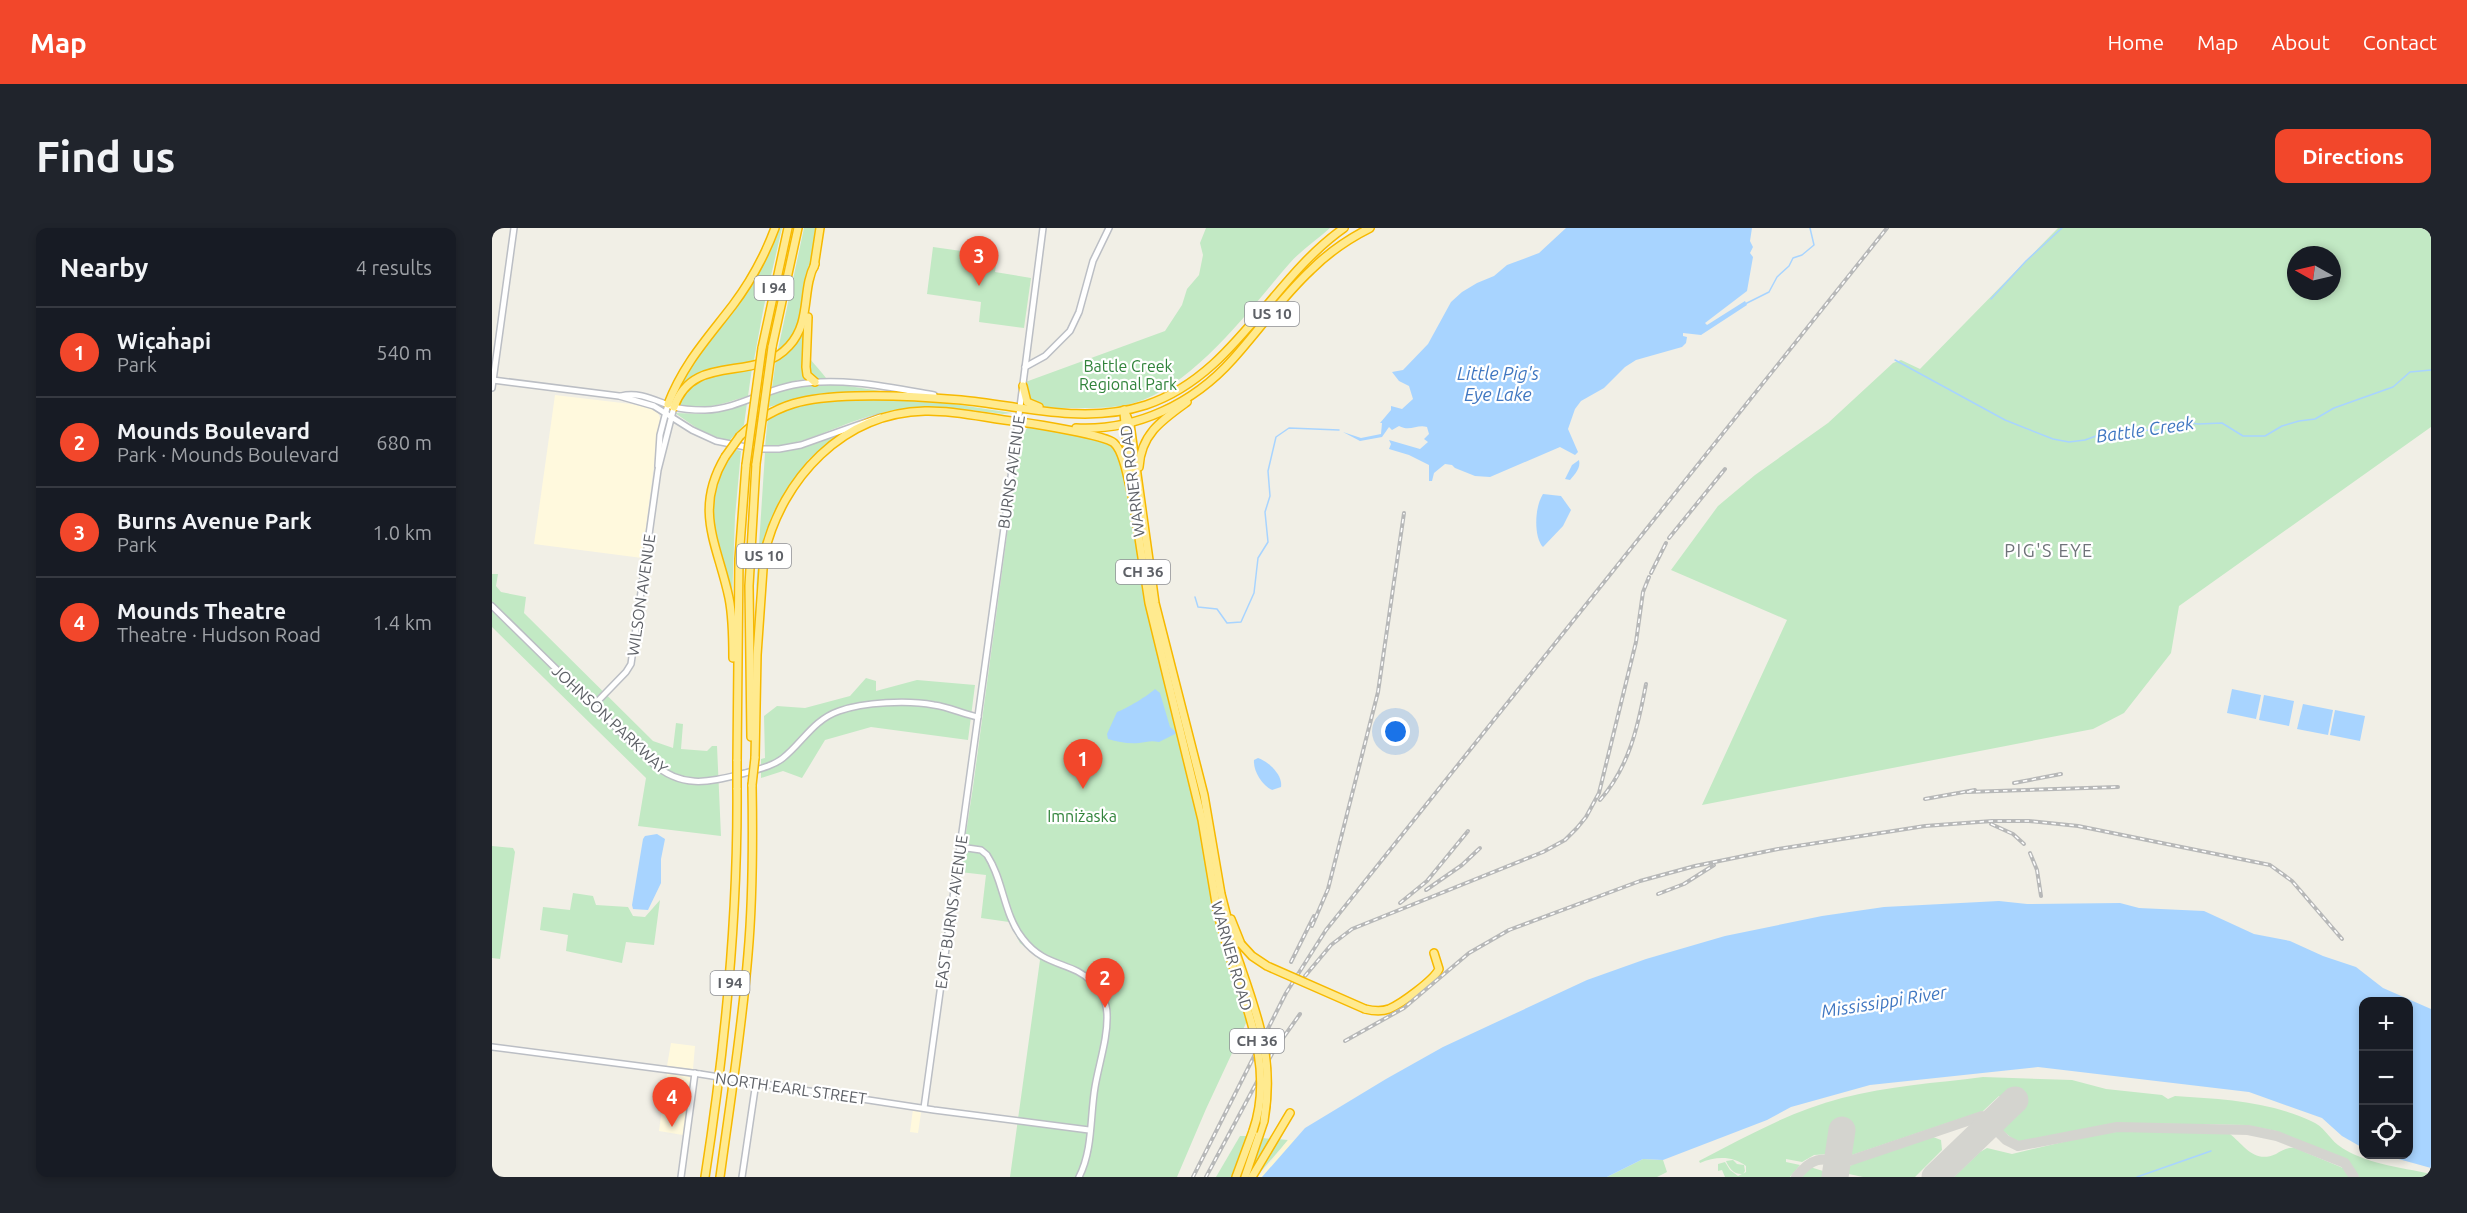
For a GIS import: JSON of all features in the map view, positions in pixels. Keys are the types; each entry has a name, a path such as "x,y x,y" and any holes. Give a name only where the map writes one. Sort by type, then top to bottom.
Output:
{"highway":[{"path":"669,408 679,377 696,350 734,304 753,276 775,228"},
{"name":"I 94","path":"705,1177 730,981 736,908 739,568 746,465 762,348 788,228"},
{"name":"I 94","path":"753,758 749,594 756,464 772,347 798,228"},
{"path":"815,382 807,375 805,353 820,228"},
{"name":"US 10","path":"737,726 733,704 731,610 712,541 709,516 713,484 725,457 740,436 756,421 772,411 805,400 875,396 962,400 1074,414 1124,410 1171,394 1204,374 1225,355 1307,259 1344,228"},
{"name":"US 10","path":"752,785 764,555 775,517 796,482 826,449 858,428 893,415 929,411 1083,429 1127,424 1161,412 1207,383 1232,361 1310,270 1334,250 1370,228"},
{"path":"669,408 684,388 698,376 768,362 790,346 802,326 815,264"},
{"path":"1143,520 1139,466 1145,440 1159,422 1190,401 1207,383"},
{"path":"1023,386 1030,404 1074,414"},
{"name":"WARNER ROAD","path":"1124,410 1155,603 1204,795 1233,955 1260,1056 1260,1094 1252,1131 1236,1177"},
{"name":"WARNER ROAD","path":"1127,424 1134,503 1149,603 1202,820 1218,915 1260,1022 1266,1048 1268,1087 1264,1121 1245,1177"},
{"path":"1046,426 1103,437 1114,443 1121,454 1134,503"},
{"name":"I 94","path":"720,1177 747,962 751,906 752,785"},
{"path":"1221,894 1241,944 1252,956 1267,966 1365,1009 1376,1011 1388,1009 1433,977 1438,969 1434,953"},
{"path":"1252,1177 1290,1113"}],"street":[{"path":"492,388 514,228"},
{"name":"BURNS AVENUE","path":"978,717 1043,228"},
{"path":"1025,367 1045,356 1070,331 1079,312 1093,261 1109,228"},
{"path":"493,380 619,396 640,395 669,408 695,410 725,408 778,389 815,382 902,390 962,400"},
{"name":"WILSON AVENUE","path":"594,705 631,664 658,470 672,416 669,408"},
{"name":"WILSON AVENUE","path":"658,470 657,454 669,408"},
{"path":"672,416 692,430 716,441 744,448 771,450 801,445 866,420 893,415"},
{"name":"JOHNSON PARKWAY","path":"492,606 657,767 673,778 696,782 719,780 778,762 819,721 845,710 914,702 943,706 978,717"},
{"name":"EAST BURNS AVENUE","path":"924,1108 978,717"},
{"path":"960,847 981,850 987,855 993,865 1009,914 1019,934 1030,947 1045,959 1083,975 1102,995 1107,1021 1085,1162 1079,1177"},
{"name":"NORTH EARL STREET","path":"492,1047 1089,1130"},
{"path":"681,1177 698,1074"},
{"path":"742,1177 756,1082"}],"shaded area":[{"path":"555,395 631,404 650,408 658,413 660,418 642,558 534,544"},
{"path":"671,1043 695,1046 693,1069 667,1066"},
{"path":"667,1073 688,1076 692,1079 683,1135 659,1131"},
{"path":"913,1109 921,1113 918,1133 910,1132"}],"green space":[{"path":"777,228 782,228 753,365 706,372 680,391 672,403 682,377 734,306"},
{"path":"804,228 817,228 803,317 792,338 777,354"},
{"name":"Battle Creek Regional Park","path":"1206,228 1330,228 1294,259 1238,324 1199,364 1178,381 1156,394 1127,405 1087,408 1048,407 1019,395 1020,384 1165,331 1182,305 1187,289 1199,275 1203,255 1200,243"},
{"path":"2058,228 2431,228 2431,427 2179,606 2171,653 2124,713 2093,729 1702,805 1787,620 1671,570 1718,506 1755,475 1828,423 1893,363 1901,360 1920,369"},
{"path":"933,247 997,256 995,272 1031,278 1024,328 979,322 981,302 927,294"},
{"path":"806,322 804,343 807,355 826,378 799,380 772,388 776,359"},
{"path":"752,368 748,396 705,407 678,404 677,400 701,376"},
{"path":"811,385 842,385 900,394 808,396 769,407 770,395 791,388"},
{"path":"874,399 947,403 1012,413 936,408 903,409 856,420 793,443 765,447 768,416 781,410 807,403"},
{"path":"747,403 744,425 728,442 698,429 675,413 706,414"},
{"name":"Imniżaska","path":"1028,427 1104,439 1119,449 1200,820 1227,957 1247,1021 1177,1177 1010,1177 1040,960 1020,943 1009,922 981,918 986,875 960,872 1016,468 1024,432"},
{"path":"842,432 808,460 779,501 764,540 756,591 765,453 799,449"},
{"path":"733,449 741,451 735,517 732,601 719,558 712,513 717,479"},
{"path":"492,574 498,574 496,586 501,592 526,597 524,613 653,741 673,748 676,723 683,724 681,749 707,751 712,746 717,746 721,836 638,826 646,778 492,627"},
{"path":"866,678 876,681 876,691 917,680 975,685 968,740 871,727 825,740 802,778 783,771 761,778 761,759 765,758 764,716 777,706 805,708 850,696"},
{"path":"492,846 513,848 515,852 500,959 492,958"},
{"path":"573,893 593,896 596,905 628,907 633,916 645,917 660,900 654,945 626,942 622,963 566,951 568,935 540,930 543,907 570,910"},
{"path":"1983,1077 2072,1080 2106,1089 2162,1095 2168,1099 2175,1096 2193,1097 2261,1105 2294,1114 2315,1123 2338,1145 2359,1159 2431,1174 2431,1177 2359,1177 2348,1160 2276,1131 2246,1125 2115,1123 2021,1142 2003,1131 2016,1116 2011,1108 2016,1102 2011,1097 2005,1102 1999,1096 1983,1111 1846,1157 1850,1131 1833,1128 1828,1154 1814,1155 1802,1162 1786,1159 1786,1162 1800,1165 1790,1177 1725,1177 1722,1170 1718,1171 1718,1164 1725,1162 1738,1176 1746,1172 1746,1166 1736,1160 1724,1158 1700,1163 1699,1161 1769,1125 1823,1103 1877,1090"},
{"path":"2131,1131 2230,1134 2255,1155 2268,1156 2288,1148 2295,1148 2343,1168 2349,1177 1954,1177 1987,1148 2012,1154 2102,1133"},
{"path":"1240,1136 1247,1136 1231,1177 1216,1177"},
{"path":"1933,1137 1941,1140 1942,1150 1915,1177 1863,1177 1844,1173 1853,1164"},
{"path":"1262,1138 1273,1139 1248,1177"},
{"path":"1278,1139 1288,1140 1257,1176 1257,1175"},
{"path":"1643,1159 1663,1160 1667,1172 1657,1177 1607,1177"},
{"path":"1733,1160 1737,1164 1744,1165 1743,1174 1734,1172 1726,1161"},
{"path":"1810,1167 1823,1171 1825,1177 1802,1177"}],"sand":[{"path":"1288,1140 1295,1140 1262,1177 1259,1177"}],"water":[{"name":"Little Pig's Eye Lake","path":"1566,228 1752,228 1750,241 1753,247 1750,253 1753,257 1747,291 1705,323 1707,325 1745,301 1747,305 1701,335 1683,333 1683,336 1687,337 1682,347 1636,360 1625,367 1604,388 1581,401 1575,409 1568,429 1578,452 1575,455 1560,447 1490,477 1475,476 1445,464 1434,473 1432,481 1429,481 1429,465 1409,455 1389,449 1391,444 1389,440 1420,449 1428,442 1424,439 1429,434 1427,427 1399,426 1392,430 1389,427 1382,437 1360,441 1343,432 1361,438 1381,434 1382,423 1380,423 1391,410 1391,406 1402,409 1413,399 1409,386 1399,381 1392,372 1403,370 1428,344 1451,302 1462,292 1494,276 1507,265 1539,253"},
{"path":"1579,460 1576,473 1570,480 1565,479 1572,465"},
{"path":"1543,494 1561,496 1571,510 1563,526 1543,547 1538,537 1536,522"},
{"path":"1155,689 1160,693 1170,727 1177,733 1159,742 1131,743 1108,739 1107,734 1117,712 1137,702"},
{"path":"2232,689 2261,695 2256,719 2227,713"},
{"path":"2264,695 2294,701 2289,726 2259,720"},
{"path":"2303,704 2333,710 2328,735 2297,729"},
{"path":"2335,710 2365,716 2360,741 2330,735"},
{"path":"1258,758 1274,769 1280,778 1281,787 1272,790 1262,781 1254,764 1254,760"},
{"path":"657,834 665,839 661,859 661,883 648,910 633,909 643,839 645,836"},
{"name":"Mississippi River","path":"1999,901 2027,904 2120,903 2139,908 2204,911 2254,934 2290,941 2323,956 2356,967 2383,988 2404,997 2359,997 2359,1146 2342,1136 2322,1118 2249,1092 2038,1067 1870,1085 1791,1107 1767,1120 1663,1160 1643,1159 1607,1177 1262,1177 1305,1128 1443,1047 1587,980 1646,959 1725,936 1822,916 1884,907"},
{"path":"2413,1001 2431,1009 2431,1168 2398,1159 2413,1159"}],"waterway":[{"path":"1745,304 1769,292 1777,277 1789,266 1793,258 1802,255 1814,245 1810,228"},
{"path":"1991,299 2026,261 2062,228"},
{"name":"Battle Creek","path":"1895,360 2005,420 2053,439 2069,442 2085,440 2110,431 2158,430 2183,422 2222,423 2243,436 2265,436 2282,426 2315,419 2334,408 2393,387 2410,372 2431,370"},
{"path":"1195,597 1198,607 1217,609 1227,623 1241,622 1254,593 1258,558 1268,542 1265,512 1270,496 1268,471 1276,437 1289,428 1339,430"},
{"path":"2137,1177 2211,1151"}],"taxiway":[{"path":"1796,1177 1807,1165 1818,1160 1846,1162 1982,1116 2006,1140 2018,1146 2117,1127 2248,1130 2277,1136 2345,1163 2354,1177"}],"runway":[{"path":"1935,1177 2015,1100"},
{"path":"1835,1177 1842,1130"}],"railway":[{"path":"1193,1177 1286,993 1326,930 1887,228"},
{"path":"1669,538 1725,469"},
{"path":"1312,926 1328,889 1378,692 1404,513"},
{"path":"1651,573 1666,543"},
{"path":"1305,976 1331,945 1352,929 1543,852 1565,840 1577,828 1599,793 1636,642 1643,592 1649,577"},
{"path":"1600,800 1618,774 1631,746 1646,684"},
{"path":"2014,783 2061,774"},
{"path":"1967,792 2118,787"},
{"path":"1925,799 1975,790"},
{"path":"1345,1041 1404,1008 1469,953 1509,930 1640,881 1695,866 1778,849 1925,826 1992,821 2029,821 2078,826 2270,865 2292,881 2342,939"},
{"path":"1991,824 2013,834 2024,844"},
{"path":"1400,903 1427,881 1468,831"},
{"path":"1426,890 1462,865 1480,848"},
{"path":"2030,853 2037,870 2041,896"},
{"path":"1658,894 1684,884 1714,865"},
{"path":"1291,962 1314,916"},
{"path":"1206,1177 1273,1052 1300,1014"}],"place":[{"name":"Burns Avenue Park","path":"979,286"},
{"name":"Wic̣aḣapi","path":"1083,789"},
{"name":"Mounds Boulevard","path":"1105,1008"},
{"name":"Mounds Theatre","path":"672,1127"}],"district":[{"name":"PIG'S EYE","path":"2049,551"}]}
